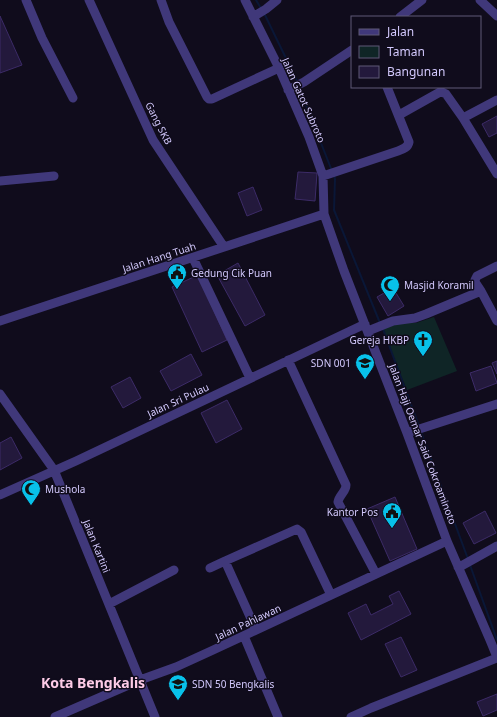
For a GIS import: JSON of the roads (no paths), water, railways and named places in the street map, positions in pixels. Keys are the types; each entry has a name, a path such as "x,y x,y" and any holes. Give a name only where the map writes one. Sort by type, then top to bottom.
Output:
{"street":[{"path":"26,0 42,38 73,98"},
{"name":"Gang SKB","path":"89,0 153,140 224,247"},
{"path":"161,0 170,22 207,98 212,99 279,68"},
{"name":"Jalan Gatot Subroto","path":"245,0 255,16 290,89 309,137 328,174 324,214"},
{"path":"255,16 277,0"},
{"path":"401,16 422,0"},
{"path":"480,0 497,16"},
{"path":"290,89 304,82 351,51"},
{"path":"328,174 405,148 409,142 387,88"},
{"path":"399,115 440,92 446,94 463,118 497,174"},
{"path":"463,118 497,100"},
{"path":"0,181 54,176"},
{"name":"Jalan Hang Tuah","path":"0,321 324,214"},
{"name":"Jalan Haji Oemar Said Cokroaminoto","path":"324,214 344,271 369,328 410,432 447,541 461,566 497,658"},
{"path":"193,258 250,378"},
{"path":"497,266 477,276 475,282 497,321"},
{"name":"Jalan Sri Pulau","path":"0,495 76,461 288,360 369,328 393,321 415,318 481,291"},
{"path":"288,360 346,485 345,490 338,502 376,574"},
{"name":"Jalan Kartini","path":"0,394 54,470 155,717"},
{"path":"410,432 497,404"},
{"path":"210,568 298,529 301,532 331,596"},
{"name":"Jalan Pahlawan","path":"55,717 140,680 176,667 447,541"},
{"path":"461,566 497,546"},
{"path":"226,561 256,630"},
{"path":"109,604 174,570"},
{"path":"244,636 278,717"},
{"path":"351,717 497,658"}],"waterway":[{"path":"256,0 262,10"},
{"path":"264,13 298,83"},
{"path":"299,87 332,171"},
{"path":"334,175 334,210 380,323"},
{"path":"383,329 419,426"},
{"path":"421,432 468,559"},
{"path":"470,565 497,640"}],"place":[{"name":"Gedung Cik Puan","path":"177,290"},
{"name":"Masjid Koramil","path":"390,302"},
{"name":"Gereja HKBP","path":"423,357"},
{"name":"SDN 001","path":"365,380"},
{"name":"Mushola","path":"31,506"},
{"name":"Kantor Pos","path":"392,529"},
{"name":"SDN 50 Bengkalis","path":"178,701"}],"district":[{"name":"Kota Bengkalis","path":"93,682"}]}
